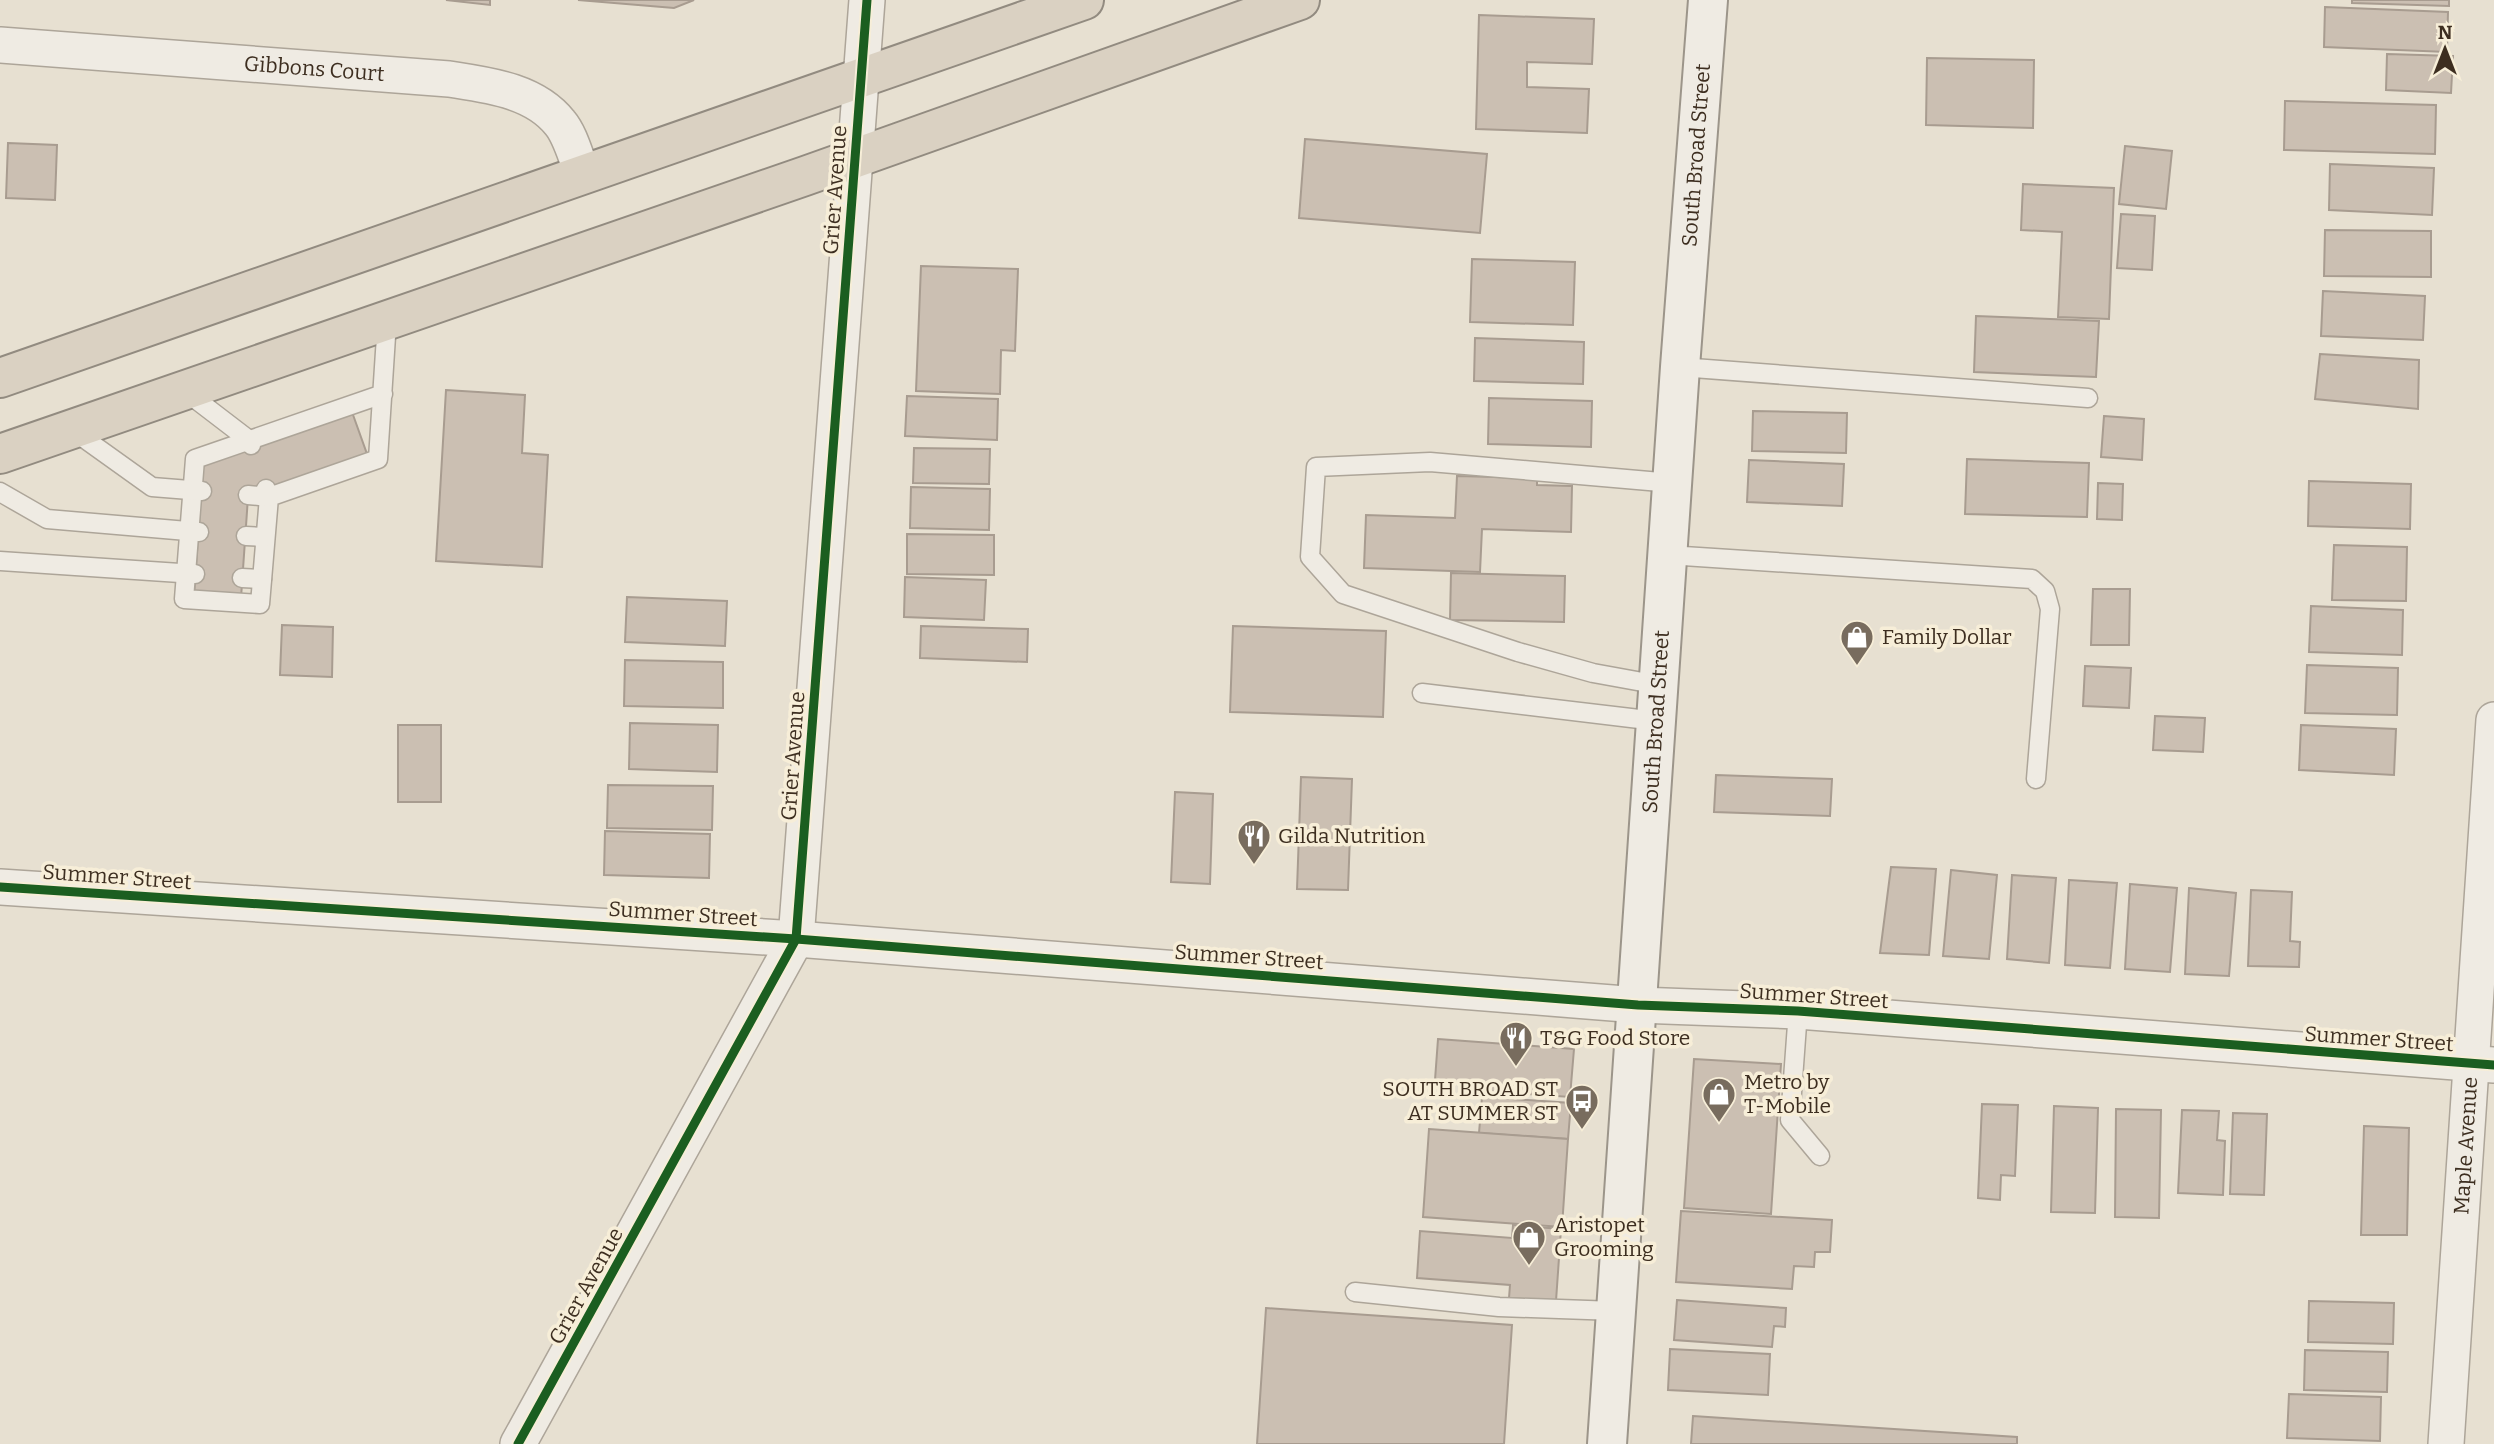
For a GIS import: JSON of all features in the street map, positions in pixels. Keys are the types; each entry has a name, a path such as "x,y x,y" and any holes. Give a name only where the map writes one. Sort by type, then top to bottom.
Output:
{"highway":[{"path":"0,378 861,77 1037,8 1084,0"},
{"path":"0,454 855,158 1300,0"}],"street":[{"name":"Grier Avenue","path":"518,1444 796,939 867,0"},
{"name":"South Broad Street","path":"1607,1444 1680,367 1708,0"},
{"name":"Gibbons Court","path":"0,45 449,79 496,86 547,110 562,124 583,174"},
{"name":"Maple Avenue","path":"2446,1444 2482,1064 2494,720"},
{"name":"Summer Street","path":"0,887 796,939 1638,1005 1798,1011 2482,1064"}],"lane":[{"path":"248,495 267,493 378,459 387,321"},
{"path":"1680,367 2088,398"},
{"path":"185,391 250,442"},
{"path":"267,493 260,604 184,598 191,574 197,491 195,459 383,394"},
{"path":"71,429 152,487 197,491"},
{"path":"1657,703 1580,670 1343,594 1310,557 1316,467 1430,462 1672,483"},
{"path":"0,492 47,519 194,532"},
{"path":"246,536 265,537"},
{"path":"1668,555 2032,579 2045,591 2050,609 2036,779"},
{"path":"0,561 191,574"},
{"path":"242,578 262,579"},
{"path":"1422,692 1657,703"},
{"path":"1798,1011 1790,1120 1820,1156"},
{"path":"1355,1292 1499,1307 1616,1311"}],"building":[{"path":"446,0 490,0 490,5"},
{"path":"578,0 694,0 674,8"},
{"path":"2352,0 2449,0 2449,6 2352,3"},
{"path":"2325,7 2448,12 2447,52 2324,47"},
{"path":"1479,15 1594,19 1592,64 1527,62 1527,87 1589,89 1587,133 1476,129"},
{"path":"2387,54 2453,56 2451,93 2386,90"},
{"path":"1927,58 2034,60 2033,128 1926,125"},
{"path":"2285,101 2436,105 2435,154 2284,150"},
{"path":"1305,139 1487,154 1480,233 1299,218"},
{"path":"8,143 57,145 55,200 6,198"},
{"path":"2125,146 2172,151 2166,209 2119,204"},
{"path":"2330,164 2434,168 2432,215 2329,210"},
{"path":"2023,184 2114,188 2109,319 2058,317 2062,232 2021,230"},
{"path":"2121,214 2155,216 2152,270 2117,268"},
{"path":"2325,230 2431,231 2431,277 2324,276"},
{"path":"1472,259 1575,262 1573,325 1470,322"},
{"path":"921,266 1018,269 1015,351 1001,350 1000,394 916,391"},
{"path":"2323,291 2425,296 2423,340 2321,336"},
{"path":"1976,316 2099,321 2096,377 1974,372"},
{"path":"1475,338 1584,342 1583,384 1474,381"},
{"path":"2320,354 2419,360 2418,409 2315,399"},
{"path":"446,390 525,395 522,453 548,455 542,567 436,561"},
{"path":"907,396 998,399 997,440 905,436"},
{"path":"1489,398 1592,401 1591,447 1488,444"},
{"path":"1753,411 1847,413 1846,453 1752,451"},
{"path":"352,412 367,454 248,497 241,598 194,596 203,463"},
{"path":"2104,416 2144,419 2142,460 2101,457"},
{"path":"914,448 990,449 989,484 913,483"},
{"path":"1967,459 2089,463 2087,517 1965,514"},
{"path":"1749,460 1844,464 1842,506 1747,502"},
{"path":"1457,476 1537,478 1537,485 1572,486 1571,532 1482,529 1480,572 1364,568 1366,515 1455,518"},
{"path":"2309,481 2411,484 2410,529 2308,526"},
{"path":"2098,483 2123,484 2122,520 2097,519"},
{"path":"911,487 990,489 989,530 910,528"},
{"path":"907,534 994,535 994,575 907,574"},
{"path":"2334,545 2407,547 2406,601 2332,600"},
{"path":"1451,573 1565,576 1564,622 1450,620"},
{"path":"905,577 986,580 984,620 904,617"},
{"path":"2093,589 2130,589 2129,645 2091,645"},
{"path":"627,597 727,601 725,646 625,642"},
{"path":"2311,606 2403,610 2402,655 2309,652"},
{"path":"282,625 333,627 332,677 280,675"},
{"path":"921,626 1028,629 1027,662 920,658"},
{"path":"1233,626 1386,631 1383,717 1230,712"},
{"path":"625,660 723,662 723,708 624,706"},
{"path":"2307,665 2398,668 2397,715 2305,713"},
{"path":"2085,666 2131,668 2129,708 2083,706"},
{"path":"2155,716 2205,718 2203,752 2153,750"},
{"path":"630,723 718,725 717,772 629,769"},
{"path":"398,725 441,725 441,802 398,802"},
{"path":"2301,725 2396,729 2394,775 2299,770"},
{"path":"1716,775 1832,779 1830,816 1714,812"},
{"path":"1301,777 1352,779 1348,890 1297,889"},
{"path":"608,785 713,786 712,830 607,828"},
{"path":"1175,792 1213,794 1210,884 1171,882"},
{"path":"605,831 710,834 709,878 604,875"},
{"path":"1891,867 1936,869 1929,955 1880,953"},
{"path":"1951,870 1997,875 1989,959 1943,956"},
{"path":"2012,875 2056,878 2049,963 2007,959"},
{"path":"2069,880 2117,883 2110,968 2065,965"},
{"path":"2130,884 2177,888 2170,972 2125,969"},
{"path":"2189,888 2236,893 2229,976 2185,974"},
{"path":"2251,890 2292,892 2290,941 2300,942 2299,967 2248,966"},
{"path":"1438,1039 1574,1049 1570,1097 1482,1091 1483,1084 1435,1080"},
{"path":"1694,1059 1781,1064 1771,1214 1684,1208"},
{"path":"1482,1097 1571,1103 1568,1139 1479,1133"},
{"path":"1982,1104 2018,1105 2015,1176 2001,1175 2000,1200 1978,1198"},
{"path":"2054,1106 2098,1108 2095,1213 2051,1212"},
{"path":"2116,1109 2161,1110 2159,1218 2115,1217"},
{"path":"2182,1110 2219,1111 2217,1140 2225,1141 2223,1195 2178,1193"},
{"path":"2233,1113 2267,1114 2264,1195 2230,1194"},
{"path":"2364,1126 2409,1128 2407,1235 2361,1235"},
{"path":"1429,1129 1568,1139 1562,1227 1423,1217"},
{"path":"1681,1211 1832,1220 1830,1252 1815,1252 1814,1267 1794,1266 1792,1289 1676,1282"},
{"path":"1513,1225 1561,1229 1556,1301 1509,1298 1510,1285 1417,1278 1420,1231 1512,1238"},
{"path":"1677,1300 1786,1308 1785,1327 1774,1326 1772,1347 1674,1340"},
{"path":"2309,1301 2394,1303 2393,1344 2308,1342"},
{"path":"1266,1308 1512,1325 1504,1444 1257,1444"},
{"path":"1670,1349 1770,1354 1768,1395 1668,1390"},
{"path":"2305,1350 2388,1352 2387,1392 2304,1390"},
{"path":"2289,1394 2381,1397 2380,1441 2287,1438"},
{"path":"1693,1416 2017,1437 2017,1444 1691,1444"}],"cycle path":[{"path":"518,1444 796,939 867,0"},
{"path":"0,887 796,939 1638,1005 1798,1011 2494,1065"}],"place":[{"name":"Family Dollar","path":"1857,667"},
{"name":"Gilda Nutrition","path":"1254,866"},
{"name":"T&G Food Store","path":"1516,1068"},
{"name":"Metro by T-Mobile","path":"1719,1124"},
{"name":"SOUTH BROAD ST AT SUMMER ST","path":"1582,1131"},
{"name":"Aristopet Grooming","path":"1529,1267"}]}
